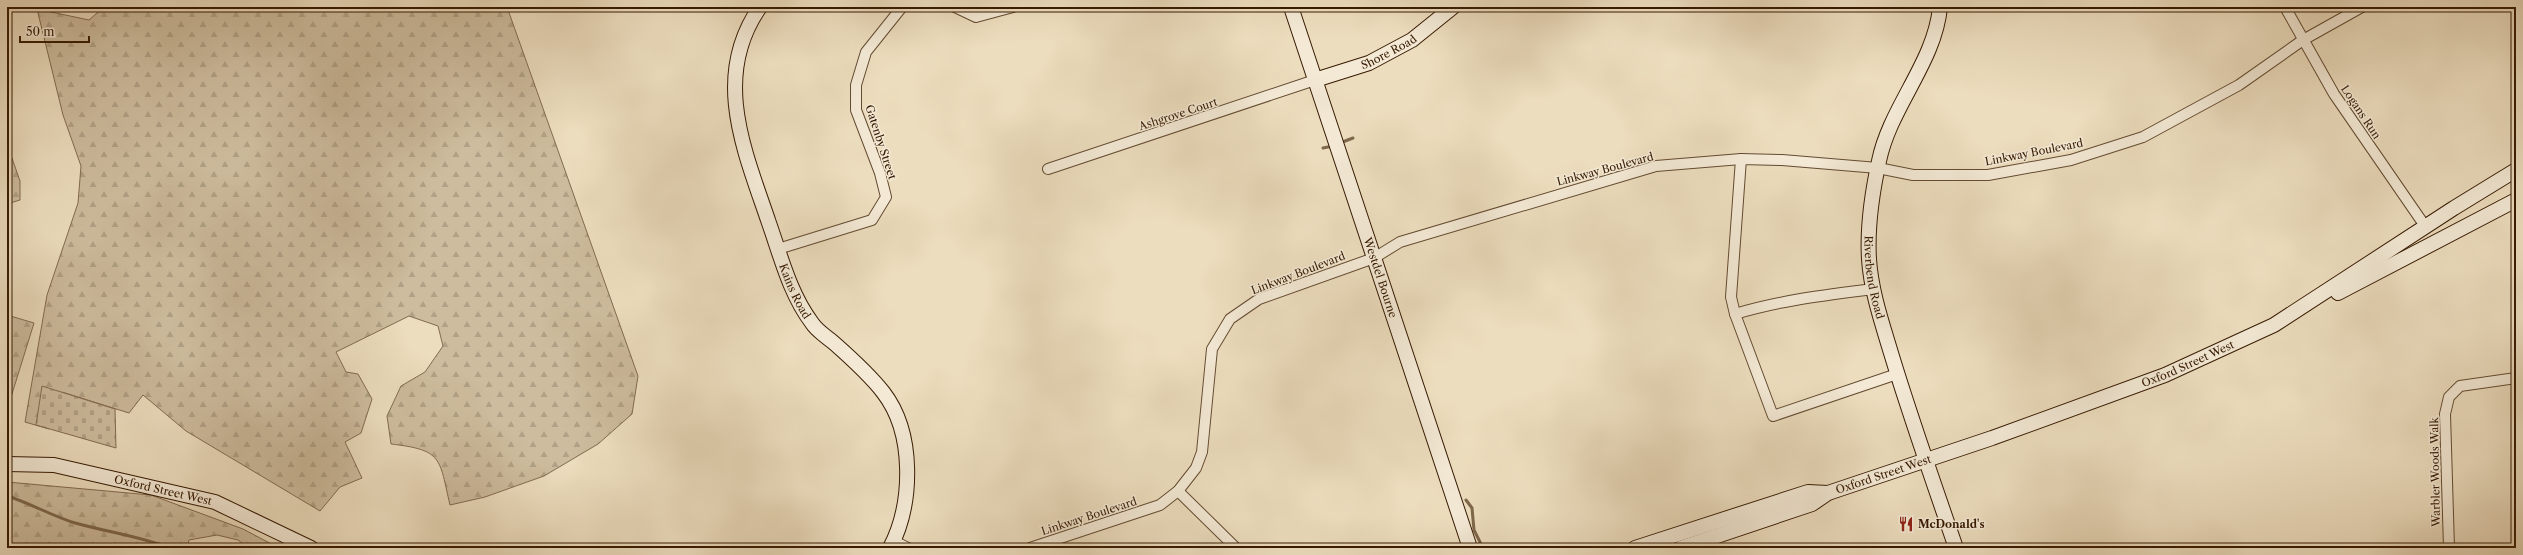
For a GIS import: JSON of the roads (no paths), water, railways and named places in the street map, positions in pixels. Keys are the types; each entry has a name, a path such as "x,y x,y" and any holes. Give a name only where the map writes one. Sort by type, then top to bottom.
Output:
{"street":[{"name":"Kains Road","path":"760,7 739,48 735,91 739,134 795,296 812,324 852,360 884,393 899,422 904,439 906,471 903,509 892,544"},
{"name":"Gatenby Street","path":"778,249 872,220 886,197 880,173 856,110 856,85 866,52 902,7"},
{"path":"955,7 976,17 1013,7"},
{"name":"Westdel Bourne","path":"1291,7 1470,548"},
{"name":"Shore Road","path":"1315,80 1369,63 1412,40 1453,7"},
{"name":"Riverbend Road","path":"1940,7 1927,51 1888,133 1878,168 1869,230 1869,261 1874,289 1897,374 1956,548"},
{"name":"Logans Run","path":"2285,7 2334,94 2425,226"},
{"name":"Linkway Boulevard","path":"1030,548 1160,506 1178,491 1196,468 1202,452 1212,349 1230,318 1259,299 1374,258 1400,242 1656,166 1741,159 1782,160 1878,168 1913,174 1988,174 2078,157 2143,137 2239,85 2303,40 2362,7"},
{"name":"Ashgrove Court","path":"1048,169 1315,80"},
{"path":"1741,159 1732,296 1735,314 1773,416 1897,374"},
{"name":"Oxford Street West","path":"1681,548 1812,504 1828,493 1927,460 2165,375 2274,325 2425,226 2516,170"},
{"path":"2274,325 2516,200"},
{"path":"1735,314 1768,304 1804,297 1874,289"},
{"name":"Warbler Woods Walk","path":"2449,548 2445,414 2449,397 2460,386 2516,378"},
{"name":"Oxford Street West","path":"7,464 54,465 215,502 311,548"},
{"path":"1178,491 1236,548"},
{"name":"Oxford Street West","path":"1636,548 1808,492 1828,493"},
{"path":"892,544 908,548"}],"waterway":[{"path":"1340,143 1353,138"},
{"path":"1323,148 1333,146"},
{"path":"7,496 75,523 147,540 170,548"},
{"path":"1466,500 1472,508 1474,530 1483,548"}],"place":[{"name":"McDonald's","path":"1906,524"}]}
